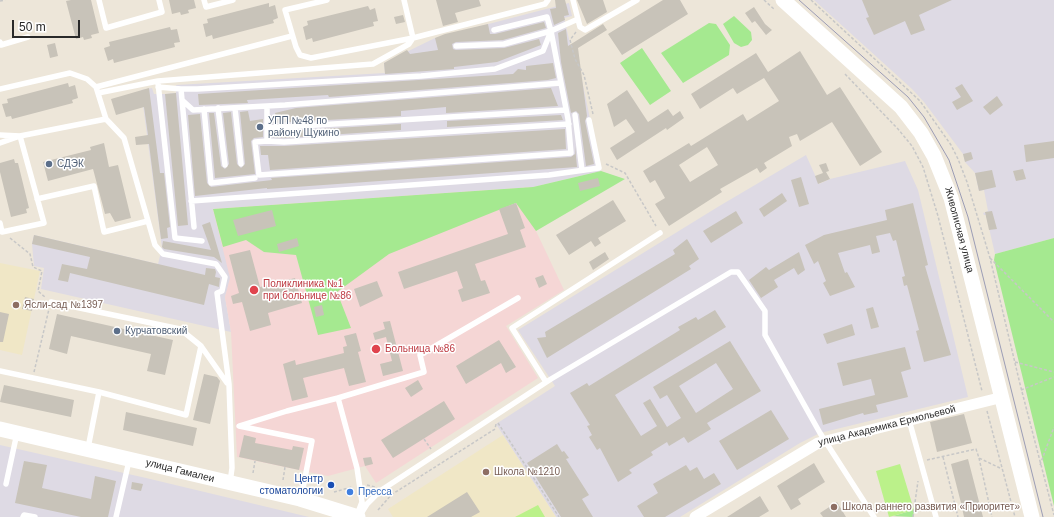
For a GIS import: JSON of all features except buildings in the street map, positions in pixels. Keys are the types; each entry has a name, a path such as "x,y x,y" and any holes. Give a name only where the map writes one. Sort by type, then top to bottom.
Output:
{"street":[{"name":"Живописная улица","path":"779,5 901,107 920,133 934,156 951,198 1003,397 1032,517"},
{"name":"улица Академика Ермольевой","path":"702,515 806,449 826,440 1003,397"},
{"name":"улица Гамалеи","path":"0,429 300,499 358,517"}],"lane":[{"path":"99,0 106,28 162,12 159,0"},
{"path":"204,0 206,7 233,0"},
{"path":"327,0 303,3 285,10 292,36 300,55 311,58 413,38 545,4 548,0"},
{"path":"97,90 373,64 410,44 413,38 404,0"},
{"path":"573,0 580,27 585,30 637,0"},
{"path":"494,30 548,17 569,124 571,153 258,175 255,142 284,142 569,124"},
{"path":"456,46 504,44 551,31 578,19"},
{"path":"158,84 181,90 421,76 495,69 543,51 551,31"},
{"path":"0,42 1,45 28,36"},
{"path":"97,90 292,36"},
{"path":"0,89 70,73 87,78 97,90 106,119 124,138 155,246 163,254 216,264 225,277 222,291 217,293 228,384 232,468 230,483"},
{"path":"182,100 193,110 267,106 561,83"},
{"path":"158,84 175,238 202,241"},
{"path":"181,90 194,227"},
{"path":"267,106 267,141"},
{"path":"218,108 225,165"},
{"path":"235,108 241,164"},
{"path":"204,109 210,183 255,178"},
{"path":"267,128 566,110"},
{"path":"575,115 582,170"},
{"path":"0,143 20,136 106,119"},
{"path":"191,201 549,175 599,168 592,120"},
{"path":"0,135 20,136"},
{"path":"0,223 2,232 44,223 20,136"},
{"path":"38,199 94,186 104,232 148,221"},
{"path":"546,382 512,328 660,233"},
{"path":"358,517 367,504 380,491 546,382 731,272 738,272 765,311 766,335 826,440 874,517"},
{"path":"300,499 312,441 239,426 424,372 420,355 518,298"},
{"path":"51,302 180,329 202,346 228,384"},
{"path":"0,372 99,392 186,415 202,346"},
{"path":"88,449 99,392"},
{"path":"338,398 358,468 362,502 358,517"},
{"path":"909,420 936,517"},
{"path":"6,484 17,433"},
{"path":"116,517 130,459"},
{"path":"23,517 24,515 35,517"}],"path":[{"path":"0,1 4,0"},
{"path":"764,0 779,5"},
{"path":"580,27 570,40 576,59 584,75 592,120"},
{"path":"843,72 898,129 912,146 923,167 938,216 984,402 1015,517"},
{"path":"605,163 625,173 660,233"},
{"path":"2,232 30,254 33,267 42,271 38,291 51,302 32,378"},
{"path":"990,258 1054,322"},
{"path":"1014,362 1054,372"},
{"path":"1021,390 1054,377"},
{"path":"1020,384 1054,515"},
{"path":"378,510 392,495 495,429 496,420 559,517"},
{"path":"1040,465 1054,427"},
{"path":"424,439 432,451"},
{"path":"934,459 976,449 992,517"},
{"path":"943,457 958,517"},
{"path":"979,458 1002,469"},
{"path":"253,473 255,461"},
{"path":"913,517 921,462"},
{"path":"283,480 286,467"}],"shaded area":[{"path":"814,0 1054,0 1054,238 995,254 986,215 983,213 988,211 984,190 979,191 975,173 965,162 963,154 924,102 912,89"},
{"path":"569,3 572,16 564,18 574,60 581,76 601,171 533,187 213,209 231,278 225,297 231,332 41,289 44,268 34,266 32,244 34,235 158,264 162,248 141,90 152,88 154,94 165,94 176,93 176,85 385,73 384,63 435,38"},
{"path":"806,155 819,184 830,179 905,161 918,190 968,397 820,433 800,443 680,517 556,517 496,424 555,386 518,330 721,205"},
{"name":"Больница №86","path":"533,187 536,231 564,290 506,326 538,378 376,483 365,466 328,476 237,457 231,332 225,297 230,278 213,209"},
{"name":"Ясли-сад №1397","path":"0,263 40,271 22,355 0,350"},
{"name":"Школа №1210","path":"503,435 556,517 393,517 388,509"},
{"path":"0,445 146,478 309,517 0,517"}],"green space":[{"path":"734,16 751,32 752,40 748,45 741,47 734,43 723,24"},
{"path":"709,23 716,24 730,45 729,55 683,83 661,53"},
{"path":"642,48 671,91 650,105 620,63"},
{"path":"601,171 625,179 536,231 516,203 389,254 337,292 351,328 318,335 296,255 264,252 246,240 223,247 213,209 533,187"},
{"path":"1054,238 1054,506 994,260 995,254"},
{"path":"900,464 914,510 889,517 876,471"},
{"path":"538,505 545,517 515,517"},
{"path":"914,510 913,517 893,516"}],"tram line":[{"path":"799,0 908,97 924,117 949,160 968,217 1043,517"}],"place":[{"name":"УПП №48 по району Щукино","path":"260,127"},
{"name":"СДЭК","path":"49,164"},
{"name":"Поликлиника №1 при больнице №86","path":"254,290"},
{"name":"Ясли-сад №1397","path":"16,305"},
{"name":"Курчатовский","path":"117,331"},
{"name":"Больница №86","path":"376,349"},
{"name":"Школа №1210","path":"486,472"},
{"name":"Центр стоматологии","path":"331,485"},
{"name":"Пресса","path":"350,492"},
{"name":"Школа раннего развития «Приоритет»","path":"834,507"}]}
